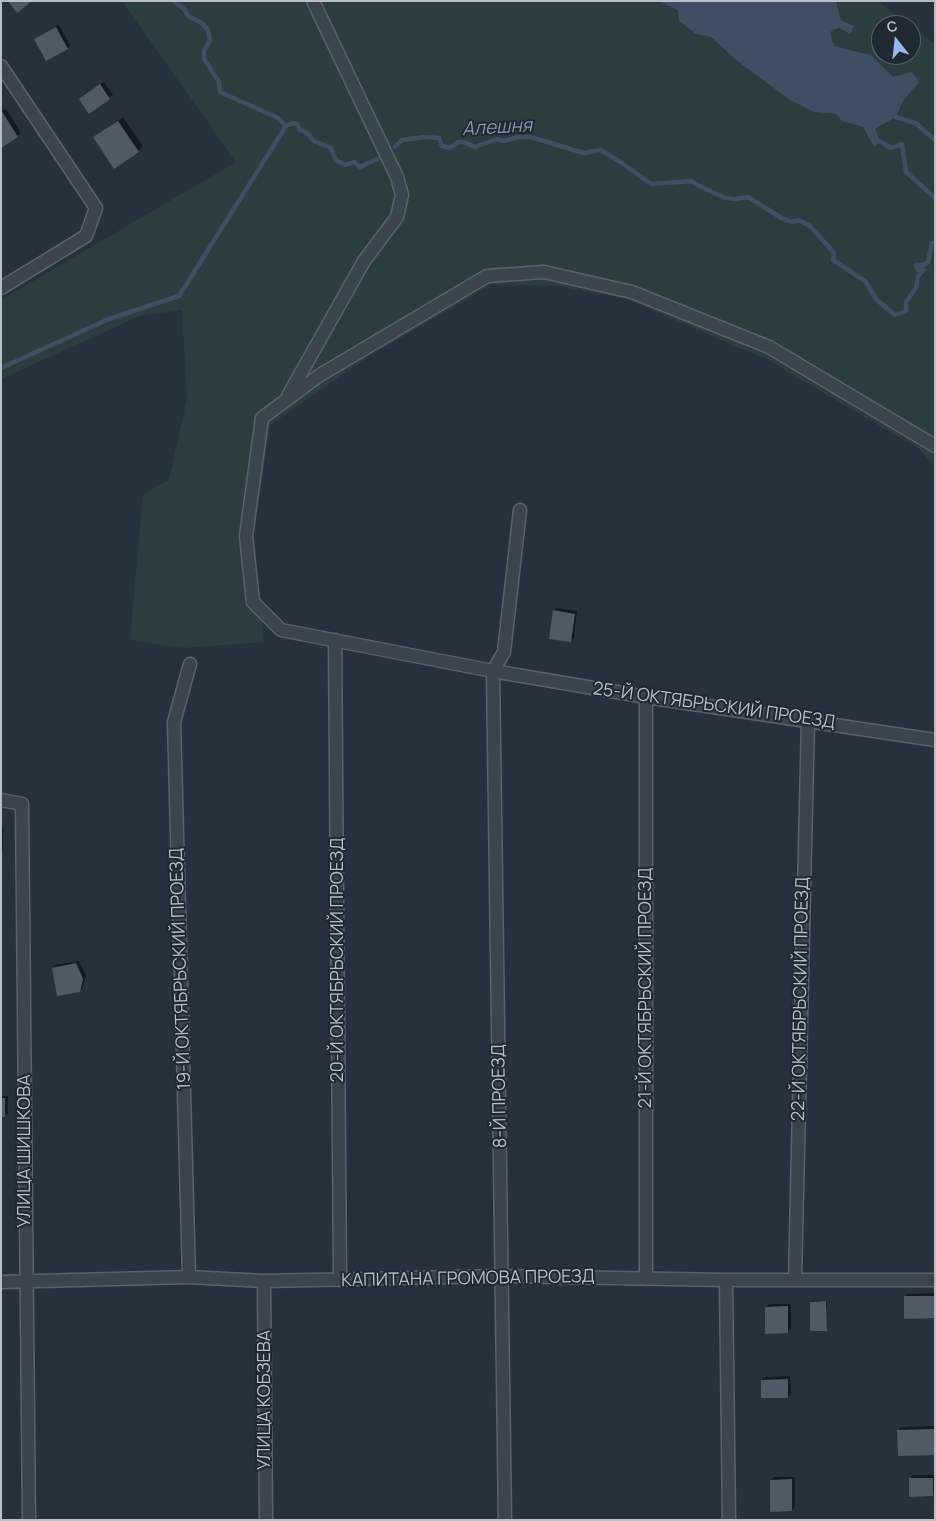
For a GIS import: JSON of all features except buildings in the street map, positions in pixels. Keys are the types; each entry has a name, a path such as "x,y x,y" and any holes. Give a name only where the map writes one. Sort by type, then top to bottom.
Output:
{"street":[{"path":"285,401 364,261 397,217 402,195 397,178 313,1"},
{"path":"1,66 96,208 86,236 1,288"},
{"path":"285,401 320,375 487,276 544,272 632,292 769,347 935,446"},
{"name":"25-Й ОКТЯБРЬСКИЙ ПРОЕЗД","path":"285,401 262,418 246,536 253,602 281,630 494,671 646,697 808,719 935,740"},
{"path":"494,671 504,652 520,510"},
{"name":"20-Й ОКТЯБРЬСКИЙ ПРОЕЗД","path":"335,640 340,1280"},
{"name":"19-Й ОКТЯБРЬСКИЙ ПРОЕЗД","path":"189,1277 174,722 190,664"},
{"name":"8-Й ПРОЕЗД","path":"494,671 505,1520"},
{"name":"21-Й ОКТЯБРЬСКИЙ ПРОЕЗД","path":"646,697 646,1279"},
{"name":"22-Й ОКТЯБРЬСКИЙ ПРОЕЗД","path":"795,1279 808,719"},
{"name":"УЛИЦА ШИШКОВА","path":"1,800 22,804 29,1520"},
{"name":"КАПИТАНА ГРОМОВА ПРОЕЗД","path":"1,1282 189,1277 264,1281 503,1276 726,1280 935,1280"},
{"path":"726,1280 729,1520"},
{"name":"УЛИЦА КОБЗЕВА","path":"264,1281 266,1520"}],"green space":[{"path":"122,1 658,1 678,10 696,34 711,37 736,60 814,112 837,114 842,121 863,127 867,135 896,117 903,101 919,82 893,77 881,65 921,65 921,34 935,44 935,467 919,449 768,360 626,299 558,286 491,285 368,357 270,425 254,535 264,642 184,648 130,640 143,494 169,480 187,399 182,310 140,316 1,379 1,300 236,162"},
{"path":"836,1 878,1 896,15 871,15 871,55 834,46 830,32 854,26 841,20"}],"water":[{"path":"658,1 836,1 841,20 854,26 850,34 839,28 830,32 834,46 871,55 871,65 881,65 893,77 912,72 919,82 903,101 896,117 875,129 880,141 874,147 863,127 842,121 836,114 814,112 790,100 736,60 711,37 696,34 679,21 678,10"}],"waterway":[{"name":"Алешня","path":"174,1 184,9 188,16 202,23 208,30 210,40 204,51 204,59 219,82 220,92 278,118 286,126 293,123 297,124 300,130 306,132 314,141 331,148 336,160 345,165 354,162 360,167 377,159"},
{"path":"896,117 917,124 935,140"},
{"path":"1,368 109,319 179,296 286,126"},
{"name":"Алешня","path":"395,147 402,140 424,137 439,138 442,146 450,148 458,142 464,142 475,147 497,139 504,141 518,137 531,137 584,153 600,150 651,184 691,181 726,198 748,197 783,219 793,222 799,220 810,226 834,253 833,260 865,281 877,300 895,315 906,311 906,302 916,288 918,276 923,270 918,270 916,265 923,265 928,262 932,243 935,243"},
{"path":"880,141 891,148 902,144 906,172 935,198"}]}
